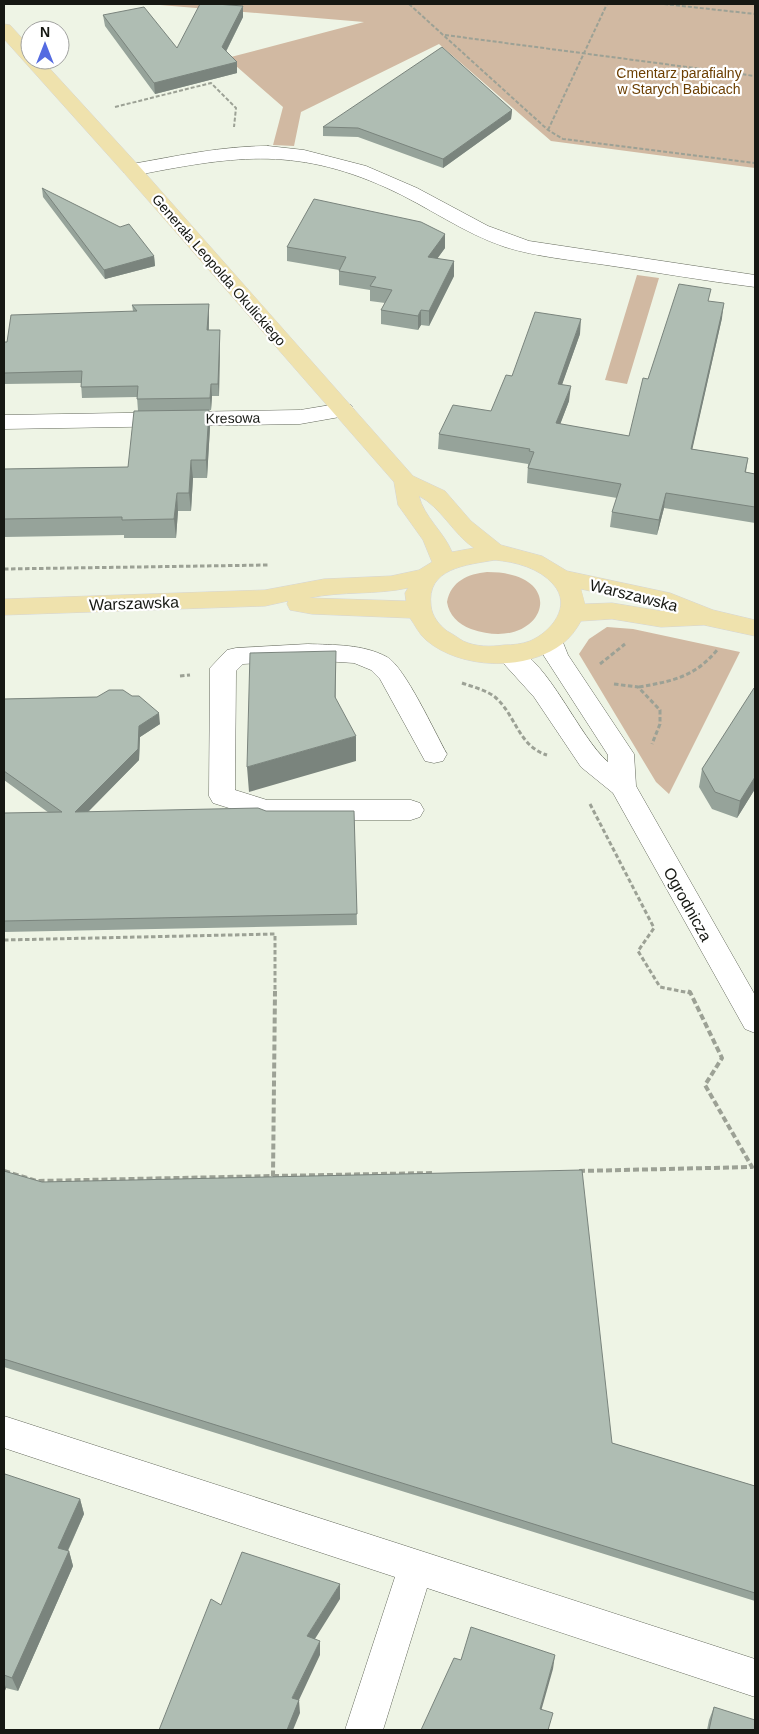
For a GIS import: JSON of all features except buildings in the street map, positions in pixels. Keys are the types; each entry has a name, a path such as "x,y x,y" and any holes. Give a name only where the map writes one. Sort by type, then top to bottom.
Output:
{"main road":[{"name":"Generała Leopolda Okulickiego","path":"4,29 20,47"},
{"name":"Generała Leopolda Okulickiego","path":"41,70 132,170 405,481 437,496 463,526 495,552"},
{"name":"Generała Leopolda Okulickiego","path":"405,481 409,503 434,536 441,549 435,570"},
{"path":"495,552 532,560 548,567 560,577 568,588 573,600 572,613 568,623 561,633 538,648 508,655 488,655 467,651 450,645 434,635 424,624 417,612 417,593 435,570 468,555 495,552"},
{"name":"Warszawska","path":"4,607 265,598 324,587 391,584 435,570"},
{"name":"Warszawska","path":"560,577 670,600 706,617 755,628"},
{"name":"Warszawska","path":"265,598 312,606 399,608 417,612"},
{"name":"Warszawska","path":"572,613 612,611 661,619 706,617"}],"street":[{"path":"132,170 231,154 276,153 319,160 364,172 409,192 488,235 527,247 755,281"},
{"name":"Kresowa","path":"4,422 300,417 342,410"},
{"name":"Ogrodnicza","path":"550,641 556,656 621,754 623,786"},
{"path":"411,810 267,810 222,796 223,668 236,656 308,652 354,655 367,658 380,664 390,674 434,754"},
{"name":"Ogrodnicza","path":"508,655 522,665 540,686 590,761 623,786 755,1021"},
{"path":"4,1432 755,1678"},
{"path":"364,1730 416,1567"}],"path":[{"path":"409,4 548,130 562,139 755,162"},
{"path":"548,130 607,4"},
{"path":"664,4 755,14"},
{"path":"444,35 755,76"},
{"path":"108,109 211,83 236,108 231,154"},
{"path":"607,683 638,687 672,681 700,670 723,643"},
{"path":"460,682 496,698 524,739 538,754 557,757"},
{"path":"638,687 660,710 660,724 654,742 649,747"},
{"path":"573,1171 754,1167 706,1085 722,1058 690,992 660,987 638,951 654,928 588,801"},
{"path":"4,940 275,934 273,1176"},
{"path":"4,1171 37,1181 443,1173"}],"green space":[{"name":"Cmentarz parafialny w Starych Babicach","path":"148,4 755,4 755,168 551,141 439,44 301,112 294,146 273,145 283,107 227,58 364,22"},
{"path":"637,275 659,278 627,384 605,380"},
{"path":"487,572 514,576 531,585 539,597 539,610 531,622 517,631 496,634 471,629 455,618 447,602 452,589 467,577"},
{"path":"607,627 633,629 740,652 669,794 656,782 579,654 589,639"}]}
